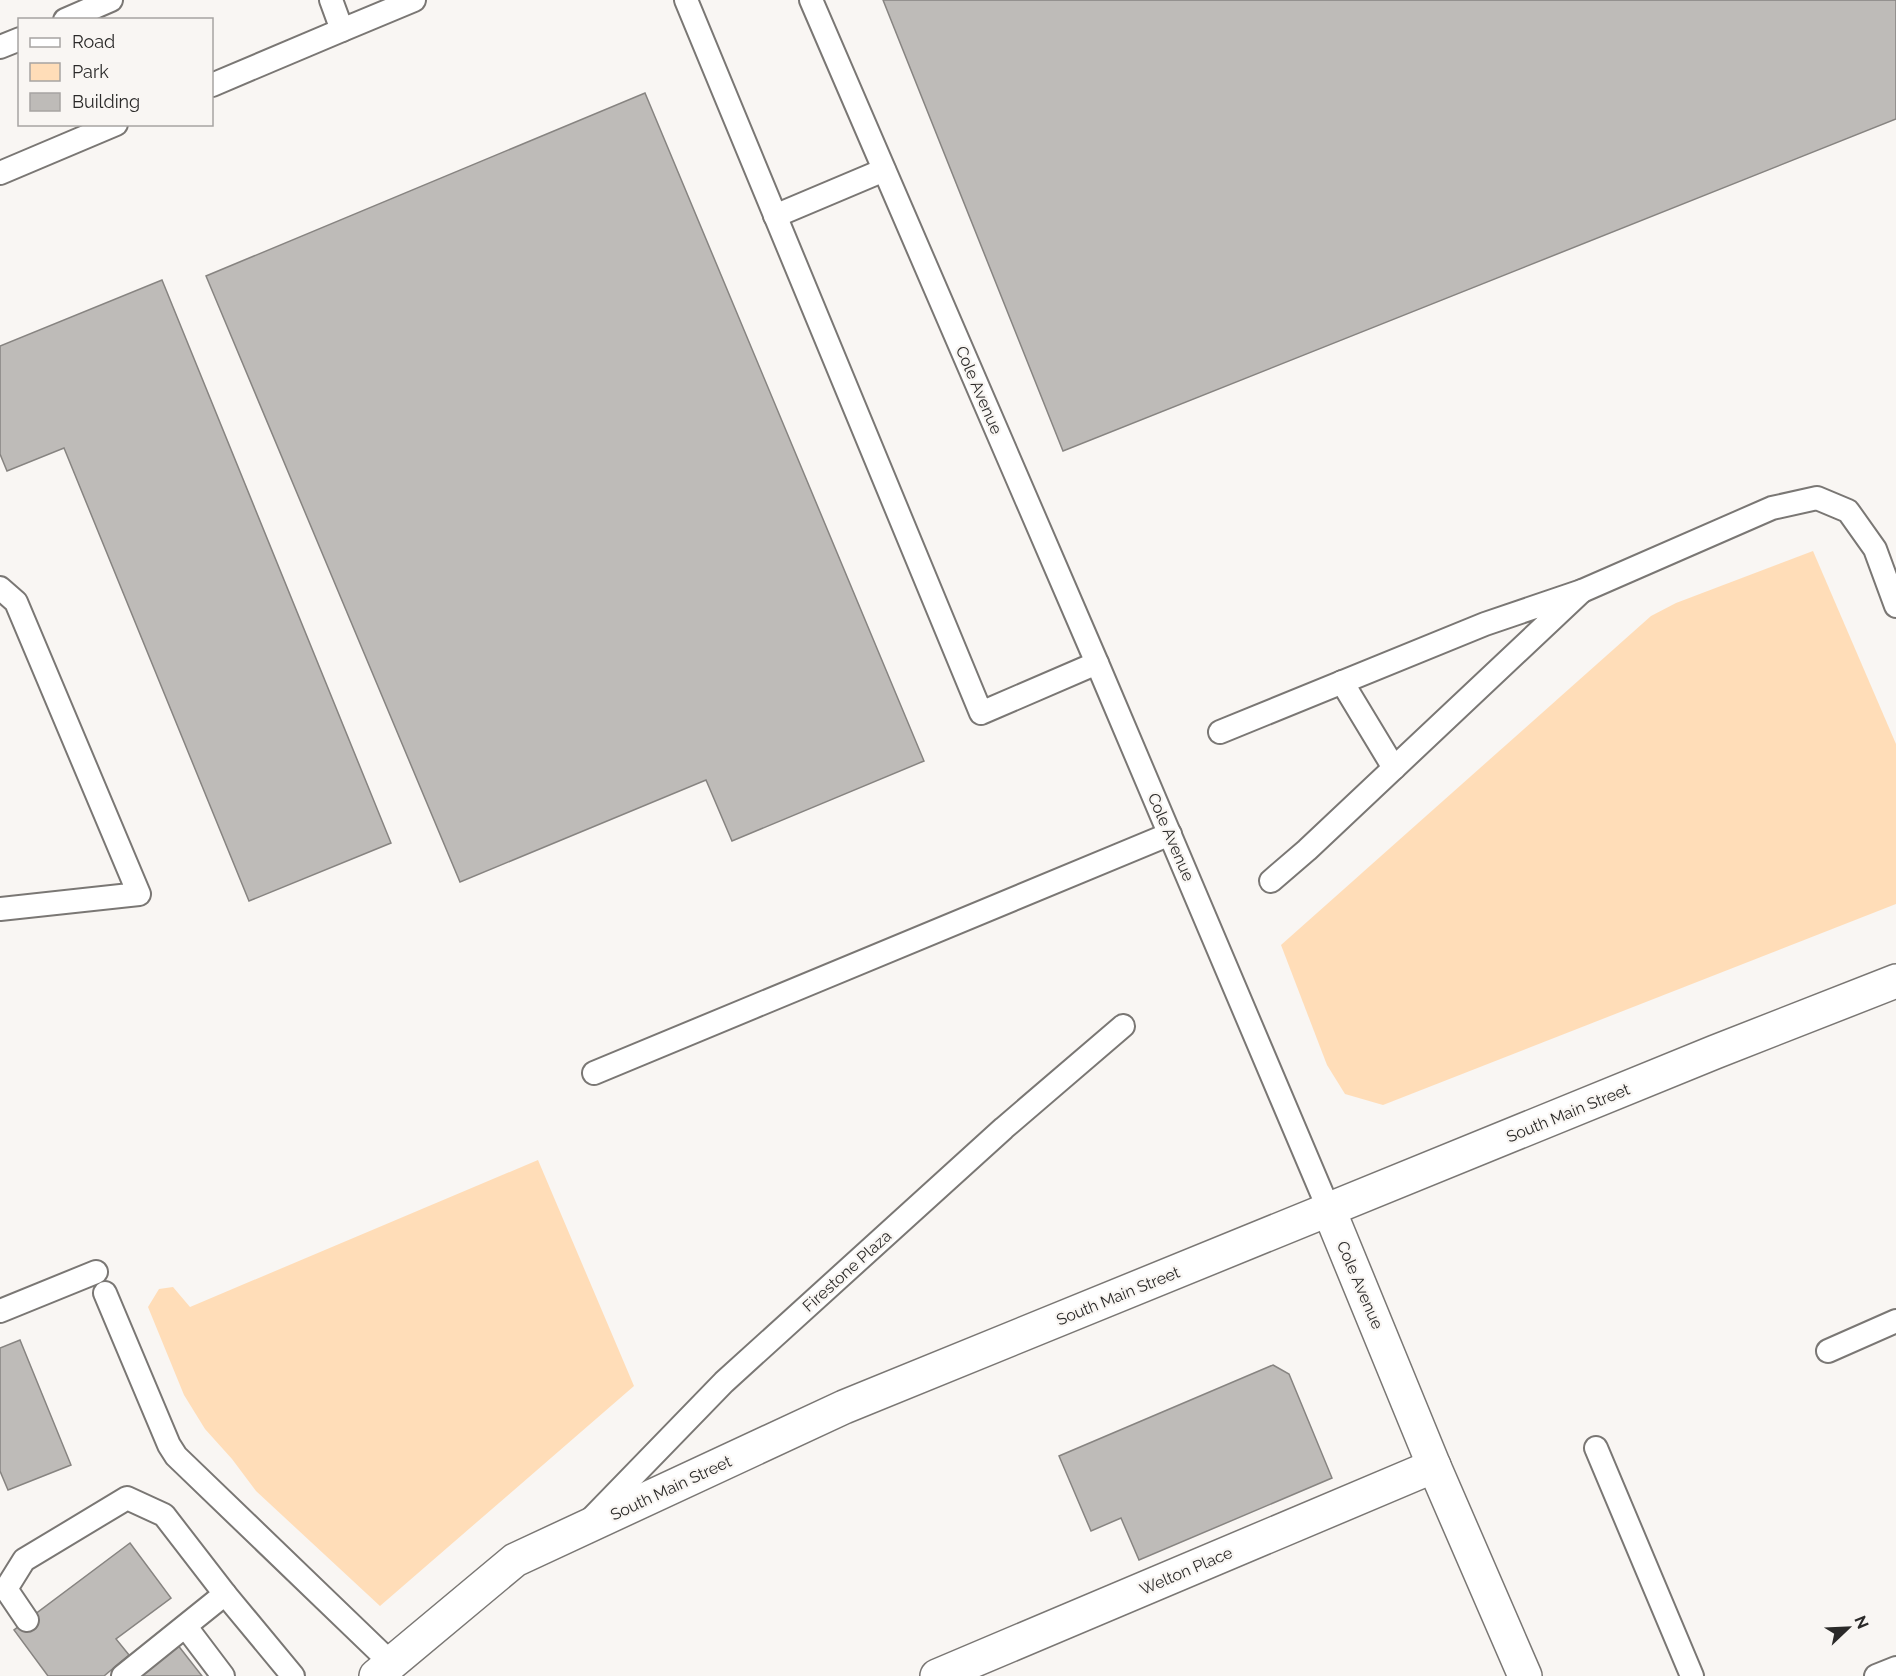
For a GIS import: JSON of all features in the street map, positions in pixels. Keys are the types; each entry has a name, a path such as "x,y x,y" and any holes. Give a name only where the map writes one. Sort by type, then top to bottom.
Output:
{"main road":[{"name":"South Main Street","path":"383,1670 515,1560 844,1407 1715,1052 1896,981"},
{"name":"Cole Avenue","path":"1329,1210 1434,1466 1525,1676"},
{"name":"Welton Place","path":"937,1676 1434,1466"}],"lane":[{"path":"70,18 111,0"},
{"path":"331,0 342,30"},
{"path":"213,85 414,0"},
{"path":"686,0 981,713 1097,663"},
{"name":"Cole Avenue","path":"811,0 1097,663 1329,1210"},
{"path":"0,47 18,40"},
{"path":"0,173 111,126"},
{"path":"775,216 884,170"},
{"path":"1220,732 1485,624 1582,591 1772,508 1817,498 1848,511 1875,549 1896,606"},
{"path":"0,588 16,602 140,894 0,909"},
{"path":"1271,881 1307,850 1582,591"},
{"path":"1342,682 1394,768"},
{"path":"594,1072 1170,834"},
{"name":"Firestone Plaza","path":"581,1529 724,1382 1004,1128 1123,1026"},
{"path":"0,1311 96,1272"},
{"path":"105,1293 169,1445 176,1456 383,1670"},
{"path":"1828,1351 1896,1321"},
{"path":"1596,1448 1692,1676"},
{"path":"27,1620 6,1589 24,1560 127,1498 164,1515 288,1674"},
{"path":"123,1676 146,1663 225,1594"},
{"path":"186,1627 223,1676"},
{"path":"1876,1676 1896,1668"}],"green space":[{"path":"1813,551 1896,744 1896,904 1383,1105 1345,1094 1327,1065 1281,945 1651,616 1676,603"},
{"path":"538,1160 634,1386 380,1606 256,1491 205,1429 184,1395 148,1307 159,1289 173,1287 190,1307"}],"building":[{"path":"883,0 1896,0 1896,119 1063,451"},
{"path":"645,93 924,761 732,841 706,780 460,882 206,276"},
{"path":"162,280 391,843 249,901 64,448 7,471 0,454 0,346"},
{"path":"20,1340 71,1465 8,1490 0,1471 0,1348"},
{"path":"1273,1365 1289,1374 1332,1478 1139,1560 1121,1518 1091,1531 1059,1456"},
{"path":"130,1543 171,1598 116,1639 129,1655 104,1676 48,1676 14,1630"},
{"path":"177,1644 202,1676 135,1676"}]}
